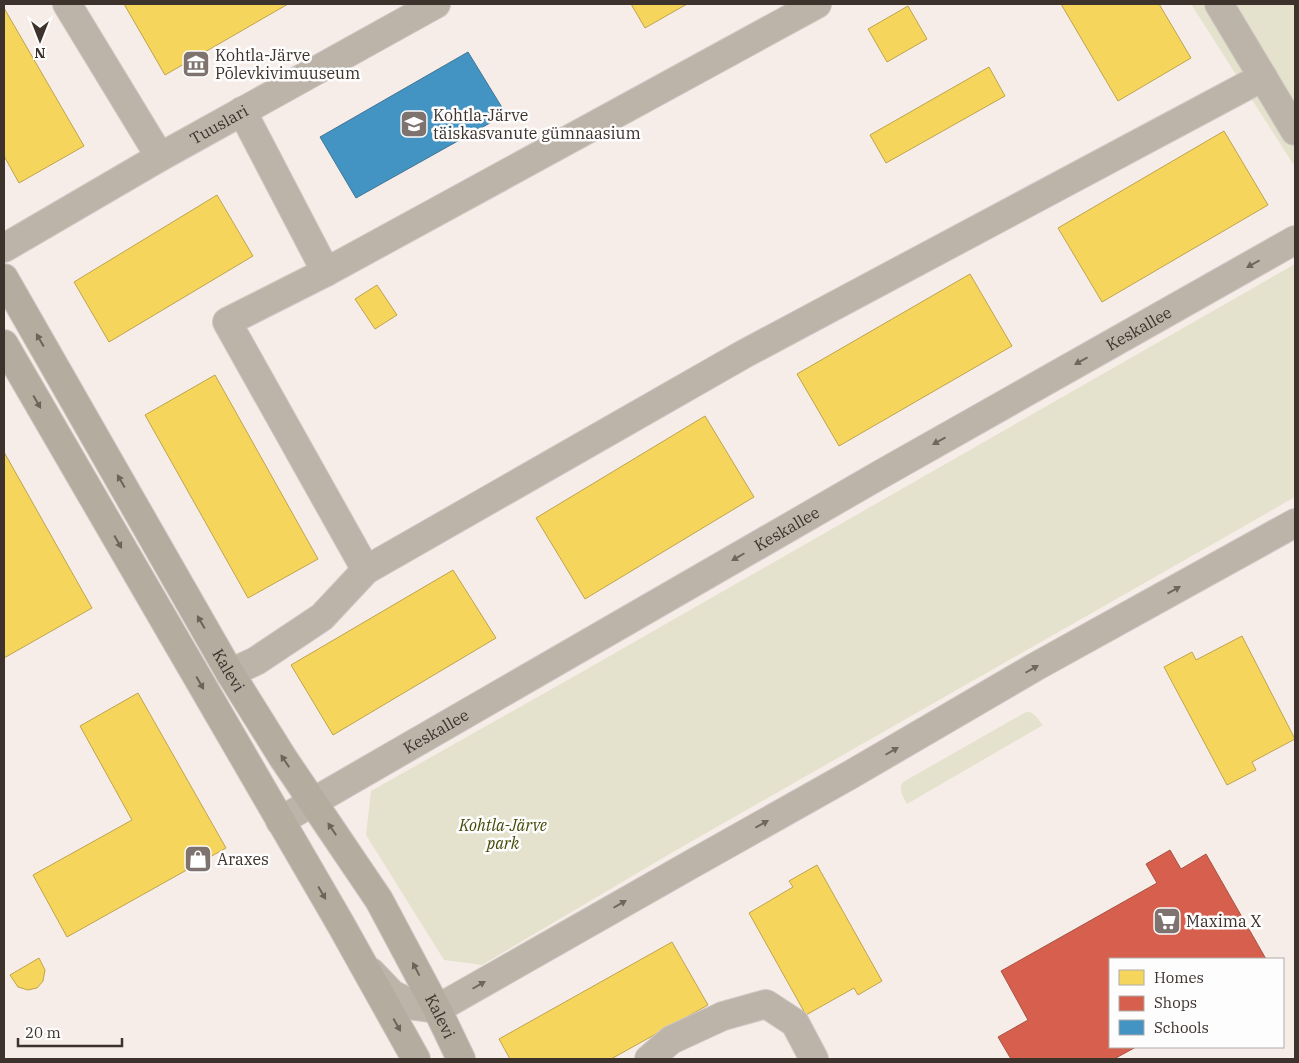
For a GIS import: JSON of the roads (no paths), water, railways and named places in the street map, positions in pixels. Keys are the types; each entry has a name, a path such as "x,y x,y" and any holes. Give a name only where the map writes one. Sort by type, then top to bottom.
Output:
{"main road":[{"name":"Kalevi","path":"4,278 230,673 283,758 379,900 437,1009 460,1059"},
{"name":"Kalevi","path":"4,344 416,1059"}],"street":[{"path":"67,4 160,157"},
{"name":"Tuuslari","path":"4,248 160,157 436,4"},
{"path":"366,570 227,322 326,272 817,4"},
{"path":"1219,4 1295,131"},
{"path":"230,673 256,661 322,617 366,570 744,354 1263,77"},
{"path":"242,111 326,272"},
{"name":"Keskallee","path":"280,821 883,472 1295,240"},
{"path":"356,952 373,975 392,994 414,1006 437,1009 850,775 1035,667 1295,523"},
{"path":"649,1059 671,1040 723,1016 766,1004 795,1023 814,1059"}],"place":[{"name":"Kohtla-Järve Põlevkivimuuseum","path":"196,64"},
{"name":"Kohtla-Järve täiskasvanute gümnaasium","path":"414,124"},
{"name":"Araxes","path":"198,859"},
{"name":"Maxima X","path":"1167,921"}],"park label":[{"name":"Kohtla-Järve park","path":"503,834"}]}
